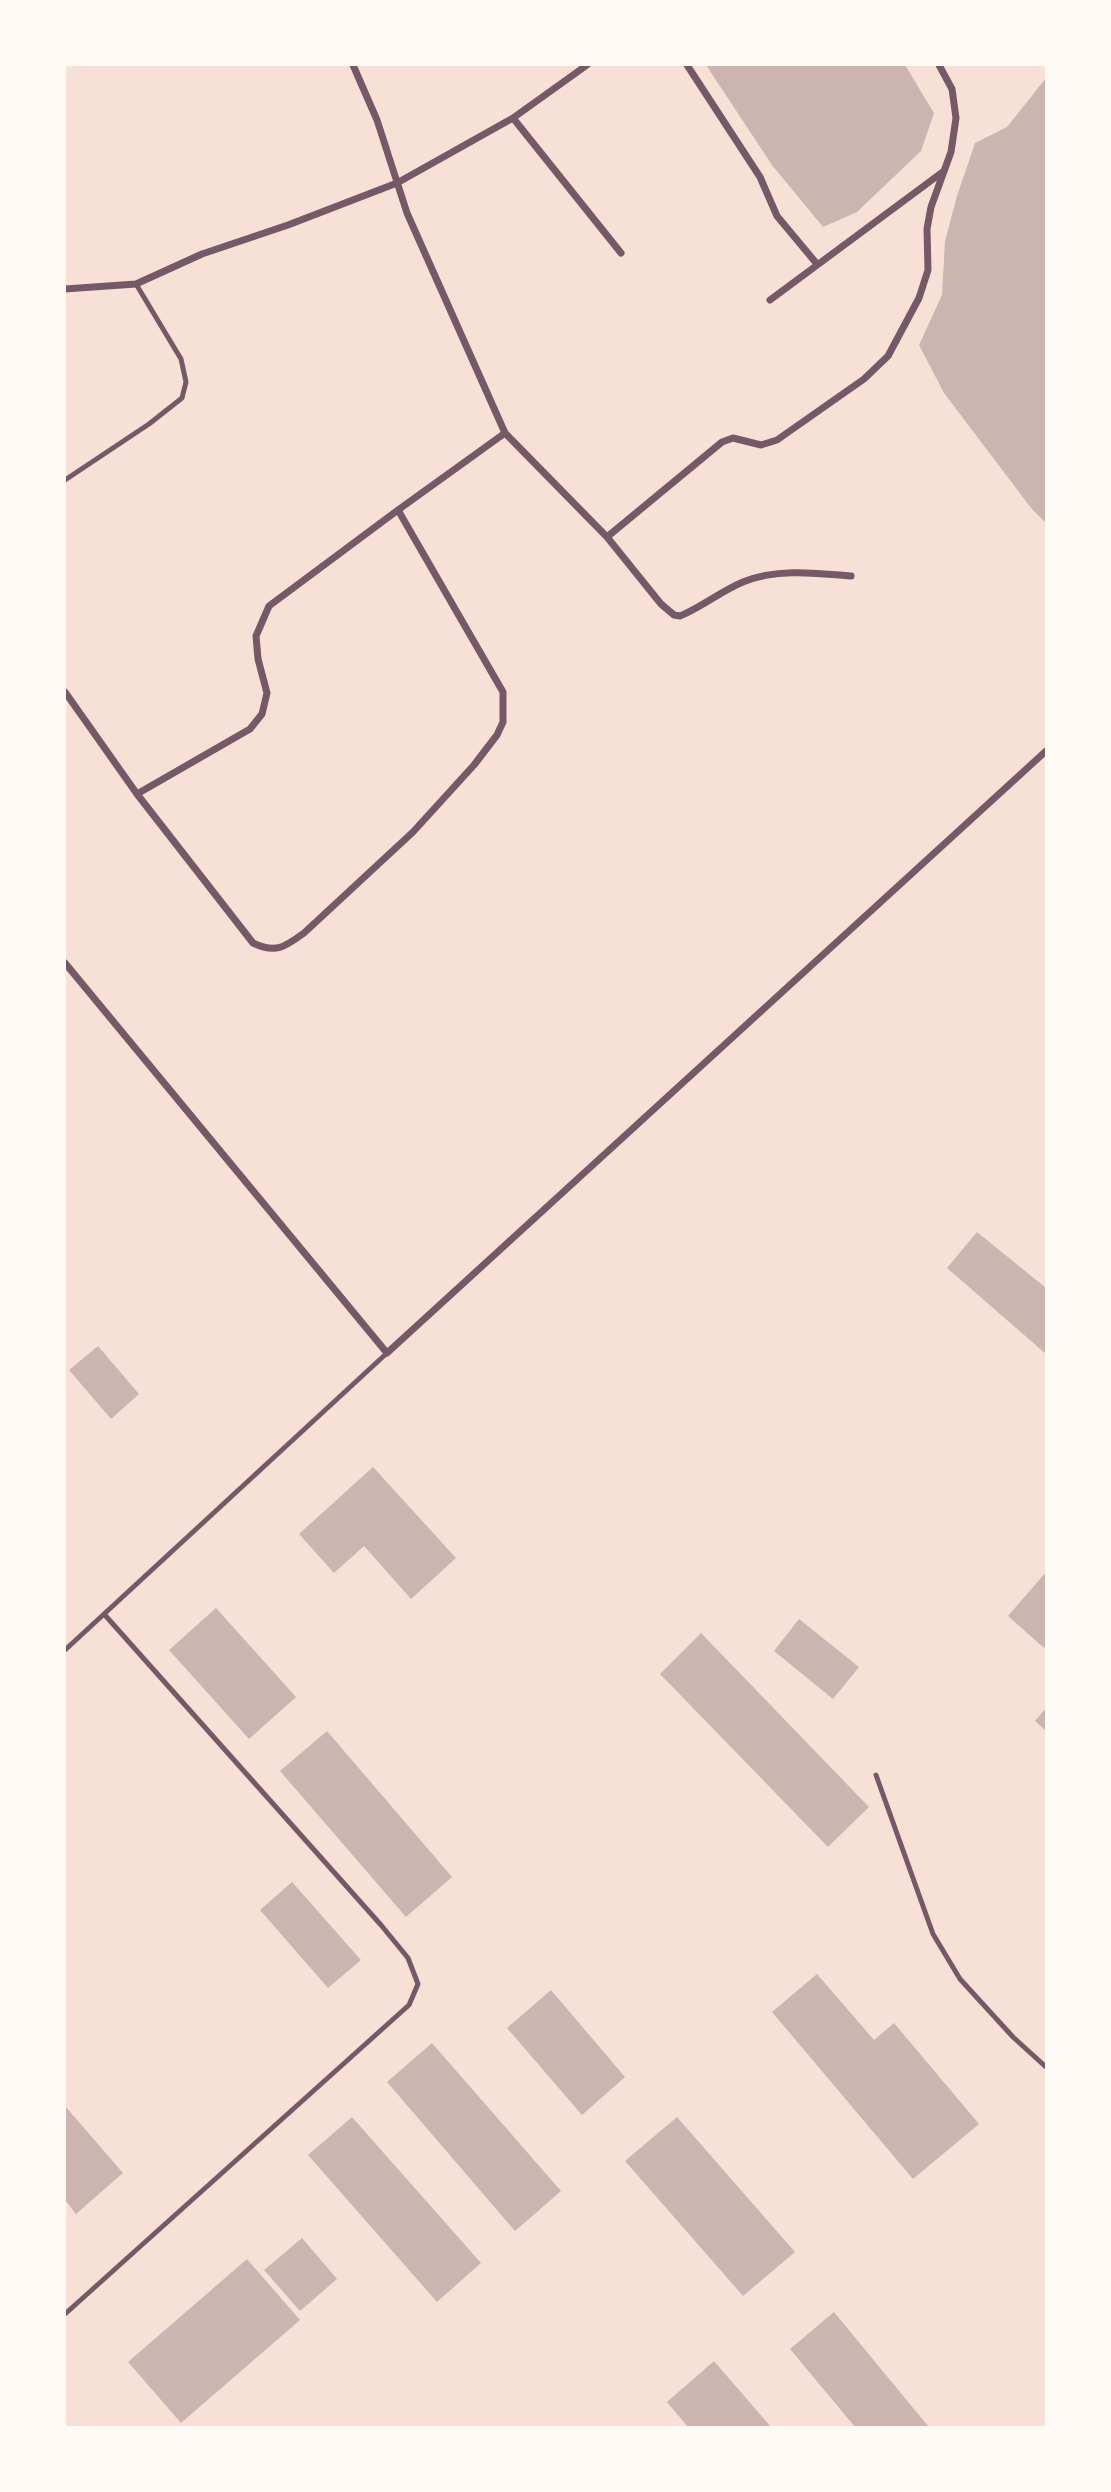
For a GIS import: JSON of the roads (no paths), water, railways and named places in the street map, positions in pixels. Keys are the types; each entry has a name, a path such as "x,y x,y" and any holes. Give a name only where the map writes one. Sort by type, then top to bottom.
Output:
{"street":[{"path":"353,65 377,120 407,213 505,433 607,537 661,604 674,615 680,616 740,583 760,576 811,573 851,576"},
{"path":"65,289 136,284 202,254 288,225 397,183 513,118 587,65"},
{"path":"687,65 754,168 777,216 817,264"},
{"path":"607,537 722,442 733,438 761,445 777,440 864,379 888,356 919,298 928,270 927,229 931,208 951,152 956,118 952,89 939,65"},
{"path":"513,118 621,253"},
{"path":"770,300 944,170"},
{"path":"137,794 250,729 262,714 267,693 256,636 269,606 505,433"},
{"path":"65,692 137,794 253,943 267,950 287,945 304,933 413,832 474,765 503,722 503,692 398,510"},
{"path":"65,963 387,1353 1046,751"}],"lane":[{"path":"65,480 149,424 182,398 186,382 181,359 136,284"},
{"path":"65,1650 387,1353"},
{"path":"65,2314 409,2005 418,1984 408,1958 382,1925 104,1614"},
{"path":"876,1775 933,1934 960,1979 1013,2037 1046,2067"}]}
